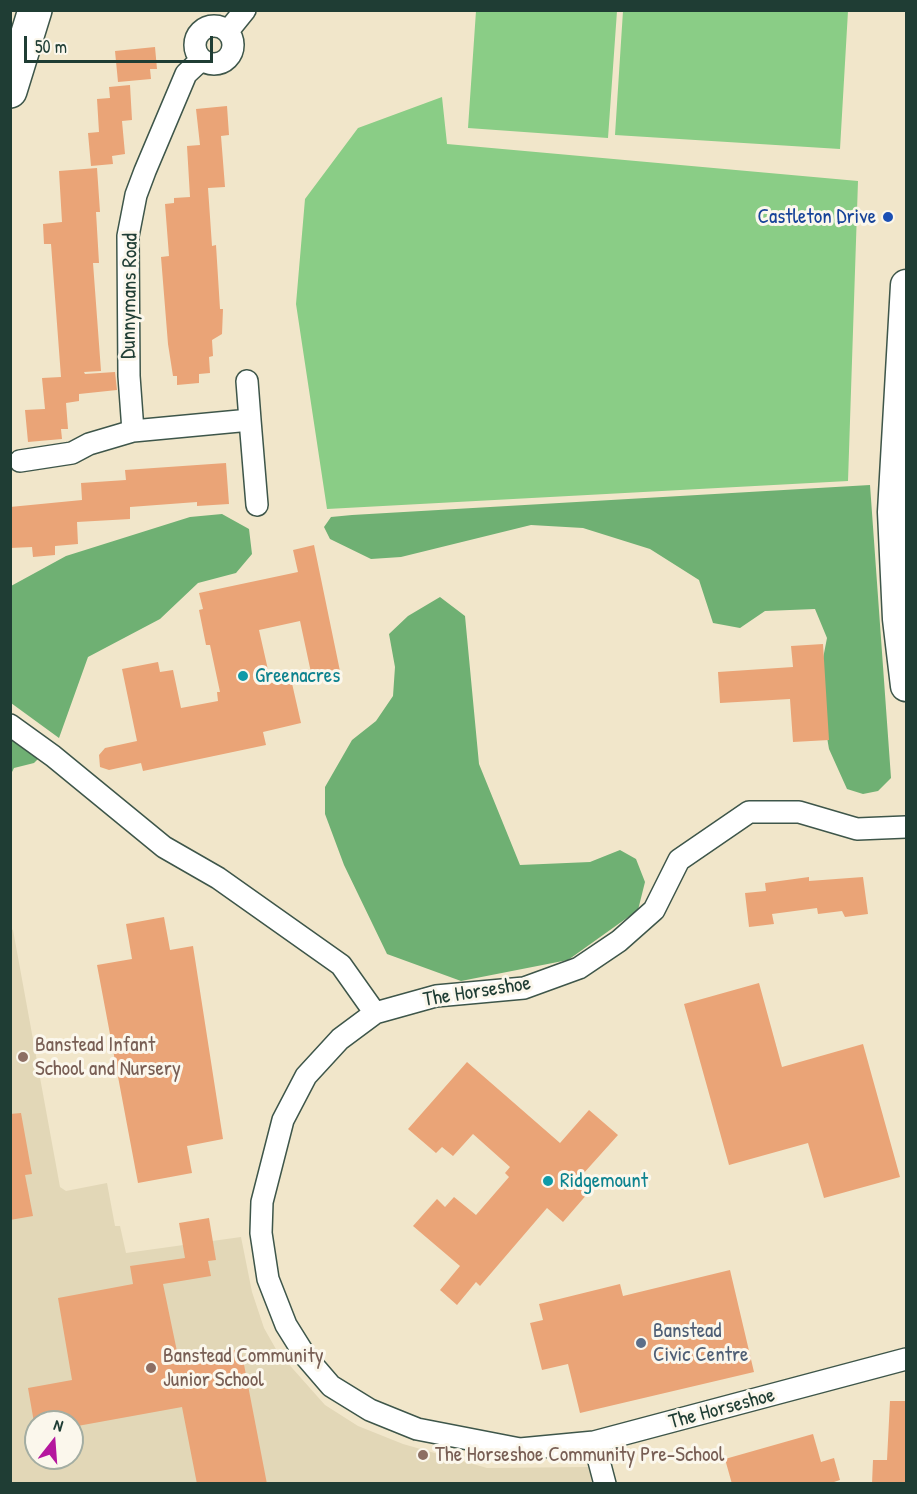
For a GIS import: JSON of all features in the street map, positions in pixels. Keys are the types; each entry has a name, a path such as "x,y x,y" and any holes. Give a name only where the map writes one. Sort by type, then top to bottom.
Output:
{"highway":[{"path":"10,91 35,10"}],"main road":[{"path":"906,285 898,619 906,686"}],"street":[{"name":"Dunnymans Road","path":"133,431 129,376 128,236 134,205 145,171 186,74 201,60 194,46 203,29 221,27 228,31 245,10"},
{"path":"247,381 257,505"},
{"path":"20,461 72,453 89,444 133,431 250,420"},
{"path":"10,725 53,756 164,847 218,878 341,965 375,1013"},
{"name":"The Horseshoe","path":"906,827 857,829 799,812 749,812 679,860 654,910 619,941 579,968 524,988 436,996 375,1013 340,1039 306,1076 283,1120 262,1202 261,1233 268,1279 286,1325 306,1357 331,1386 370,1410 417,1429 520,1449 594,1442 906,1359"},
{"path":"594,1442 605,1484"}],"shaded area":[{"name":"Banstead Community Junior School","path":"11,929 60,1187 66,1191 107,1183 115,1226 120,1226 126,1253 241,1237 252,1292 264,1328 277,1351 325,1405 358,1426 403,1444 487,1468 589,1467 592,1483 11,1484"}],"green space":[{"path":"476,11 617,11 608,138 468,128"},
{"path":"623,11 848,11 840,149 615,135"},
{"path":"442,97 447,144 858,181 848,481 327,509 296,304 305,199 358,128"},
{"path":"870,485 891,778 878,791 863,794 847,789 829,749 818,684 827,638 815,609 765,611 740,628 713,623 699,580 650,549 583,528 531,525 401,557 371,559 330,539 324,527 331,517 352,515"},
{"path":"222,514 249,529 252,554 236,573 198,583 160,619 88,657 59,738 11,703 11,586 66,556 190,517"},
{"path":"440,597 465,616 479,764 520,865 590,862 620,850 636,859 645,882 638,910 568,960 461,981 387,954 344,865 325,814 325,787 352,740 376,721 393,696 395,667 389,634 408,616"},
{"path":"11,718 50,747 34,763 14,768 11,774"}],"building":[{"path":"155,47 157,69 150,69 151,79 118,82 115,51"},
{"path":"130,85 132,120 122,121 125,154 112,156 113,164 91,166 88,133 99,132 97,99 110,98 109,87"},
{"path":"227,106 229,135 221,136 225,187 208,188 212,246 216,245 220,309 223,309 222,334 212,340 213,356 209,357 210,373 199,374 199,383 177,385 177,376 173,376 168,344 161,257 169,256 165,204 174,203 174,198 190,197 187,146 200,145 196,109"},
{"path":"97,168 100,212 96,212 99,263 93,263 101,371 84,372 85,374 115,372 117,390 79,394 79,401 66,403 68,429 61,429 62,439 28,442 25,410 45,409 42,378 61,377 51,244 44,244 43,224 62,222 59,171"},
{"path":"226,463 229,504 197,506 197,502 130,507 130,519 77,522 78,544 55,546 55,555 33,557 32,547 10,548 10,507 82,500 81,483 126,480 125,470"},
{"name":"Greenacres","path":"314,545 341,676 313,682 300,621 259,630 271,683 291,679 301,723 263,732 266,745 143,771 141,763 109,770 100,767 99,755 105,748 137,741 122,669 158,662 160,672 173,670 181,708 218,701 217,692 220,692 210,645 206,645 199,610 203,609 199,593 298,572 293,550"},
{"path":"823,644 829,740 793,742 790,699 720,703 718,672 793,667 791,646"},
{"path":"809,877 809,881 863,877 868,914 845,917 842,911 818,914 817,908 772,914 774,924 749,927 745,893 766,891 765,883"},
{"path":"164,917 170,950 193,946 223,1139 187,1146 192,1173 138,1183 97,965 132,959 126,924"},
{"path":"759,983 782,1067 863,1044 900,1177 824,1198 808,1143 729,1165 684,1004"},
{"name":"Ridgemount","path":"467,1062 560,1143 589,1110 618,1135 583,1174 595,1185 563,1222 547,1208 480,1286 476,1282 457,1305 440,1290 460,1266 413,1226 437,1199 445,1207 454,1197 476,1215 509,1177 505,1173 510,1167 473,1134 453,1156 442,1147 436,1153 408,1129"},
{"path":"21,1113 32,1174 25,1175 33,1216 10,1220 10,1114"},
{"path":"209,1218 216,1260 208,1261 211,1276 163,1284 179,1361 241,1349 267,1484 197,1484 182,1407 84,1425 84,1410 32,1410 28,1388 72,1380 58,1298 133,1284 130,1266 185,1258 179,1223"},
{"name":"Banstead Civic Centre","path":"730,1270 754,1372 580,1413 568,1364 542,1370 530,1323 543,1320 539,1304 620,1284 623,1296"},
{"path":"890,1401 906,1401 906,1484 872,1484 873,1460 887,1460"},
{"path":"813,1434 821,1462 834,1458 840,1480 828,1484 732,1484 725,1459"}],"place":[{"name":"Castleton Drive","path":"888,217"},
{"name":"Greenacres","path":"243,676"},
{"name":"Banstead Infant School and Nursery","path":"23,1057"},
{"name":"Ridgemount","path":"548,1181"},
{"name":"Banstead Civic Centre","path":"641,1343"},
{"name":"Banstead Community Junior School","path":"151,1368"},
{"name":"The Horseshoe Community Pre-School","path":"423,1455"}]}
